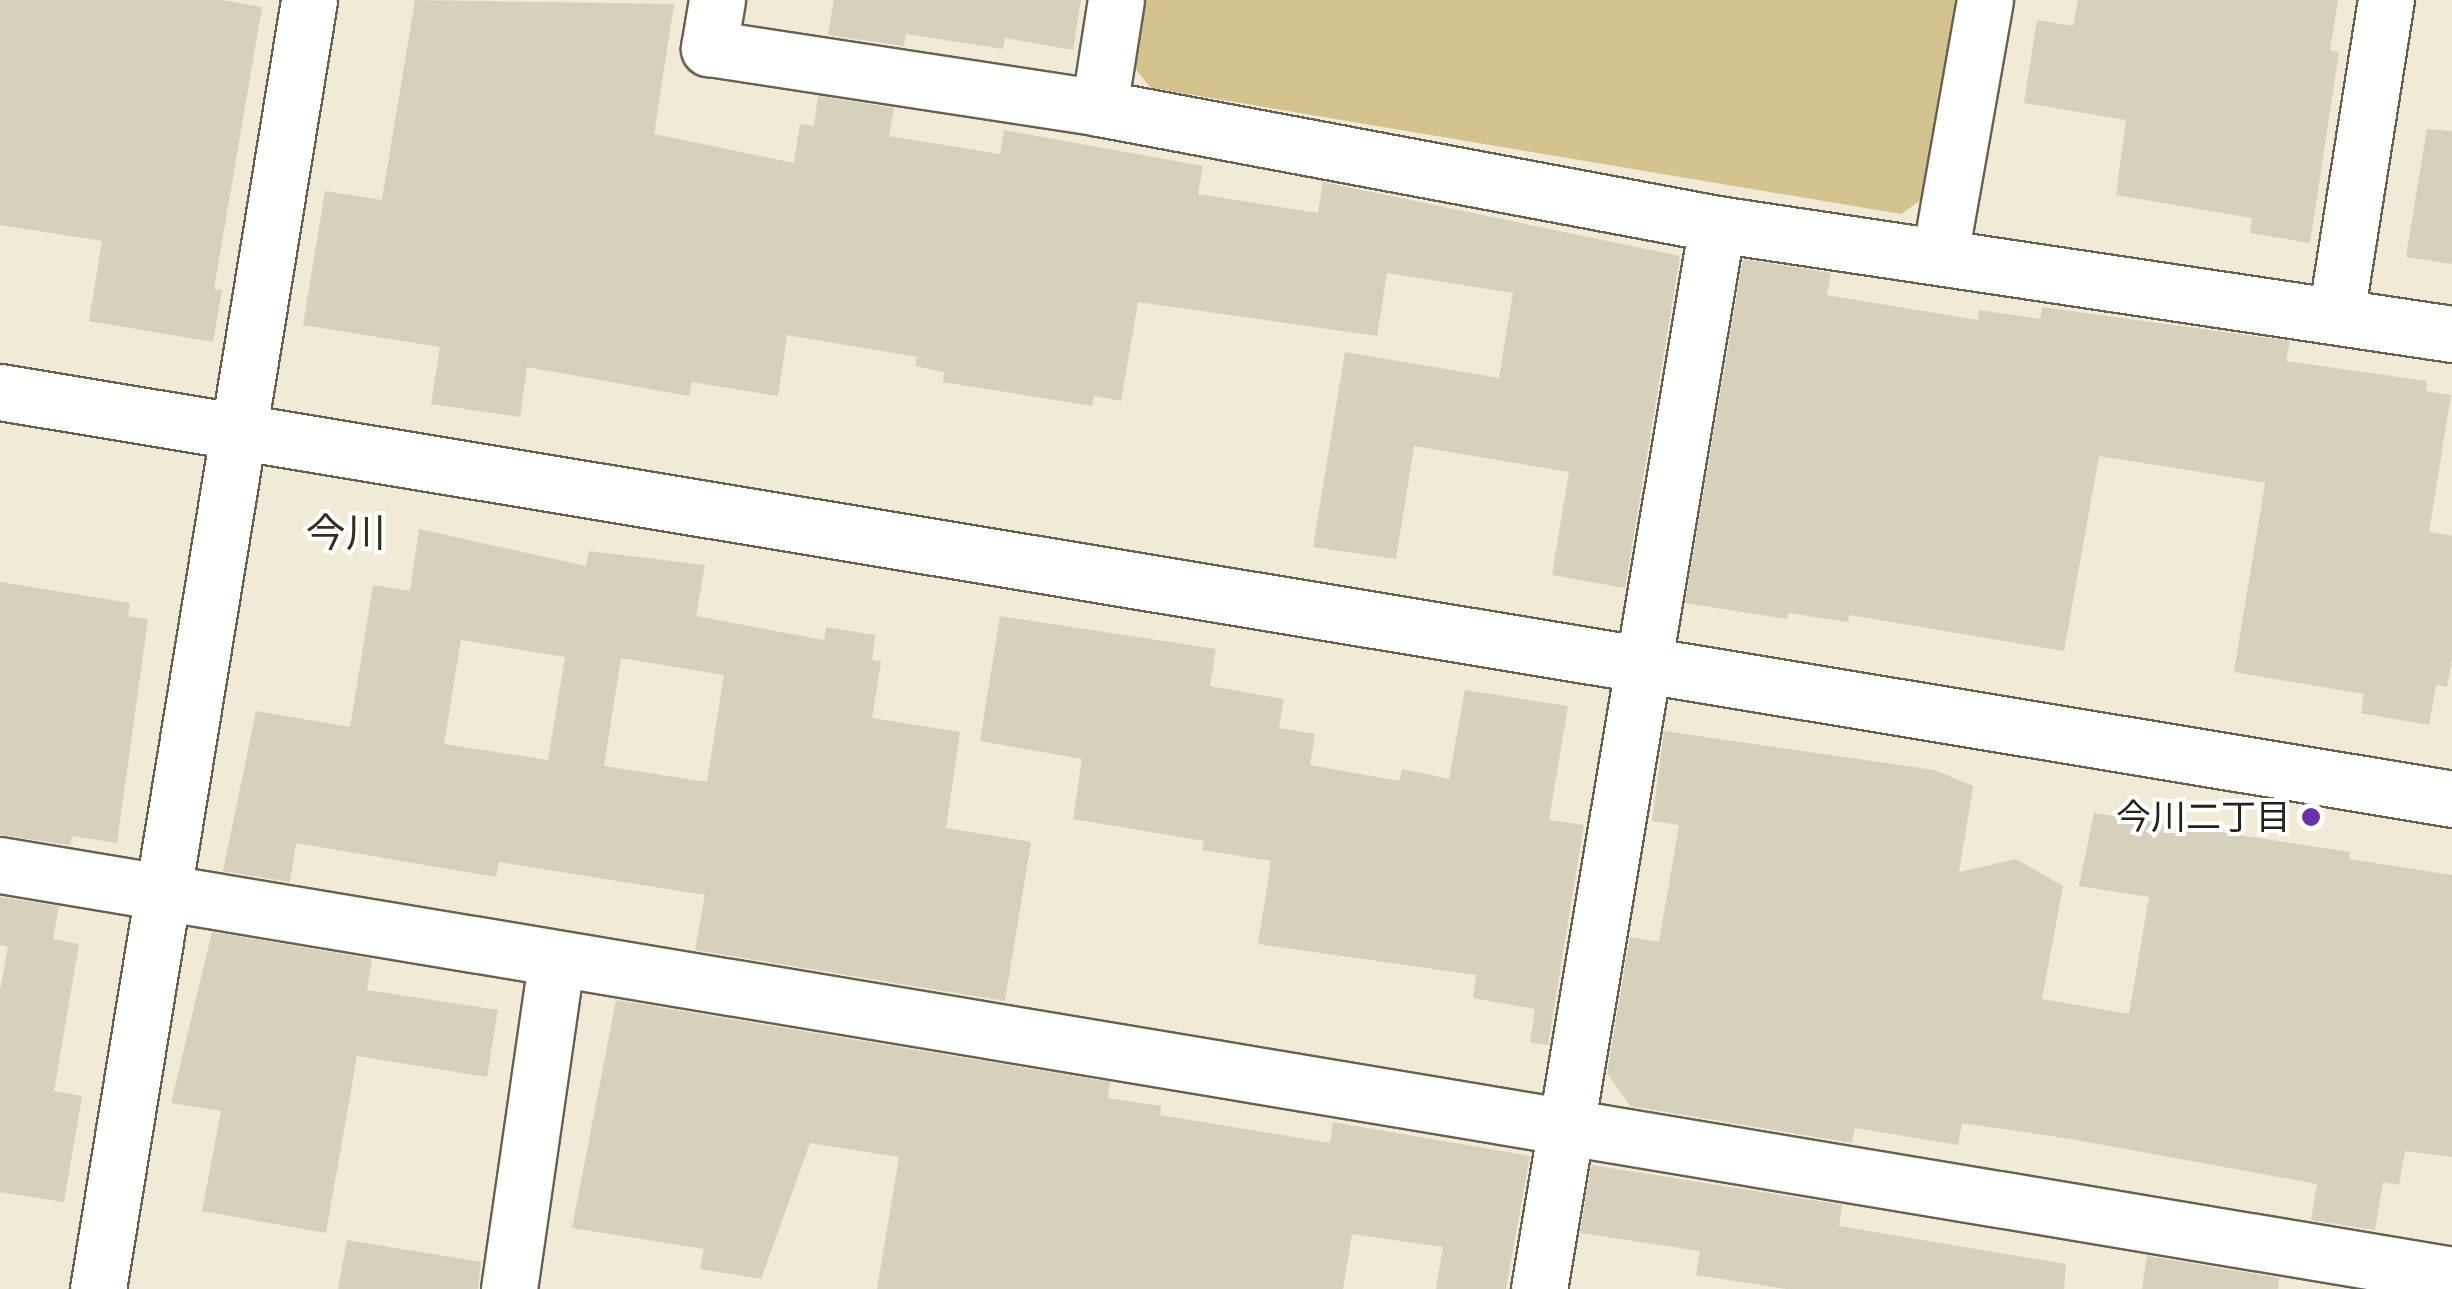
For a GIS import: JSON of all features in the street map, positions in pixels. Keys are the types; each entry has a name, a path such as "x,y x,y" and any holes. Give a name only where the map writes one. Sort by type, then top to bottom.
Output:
{"street":[{"path":"98,1289 309,0"},
{"path":"717,0 709,48 1098,108 1716,224 2452,334"},
{"path":"1098,108 1116,0"},
{"path":"1940,255 1985,0"},
{"path":"2336,315 2386,0"},
{"path":"1539,1289 1716,224"},
{"path":"0,392 2452,799"},
{"path":"0,865 164,890 556,963 2452,1275"},
{"path":"508,1289 556,963"}],"shaded area":[{"path":"1139,0 1961,0 1930,194 1901,214 1151,88 1129,61"}],"building":[{"path":"0,0 222,0 262,7 214,289 222,290 213,342 89,321 102,241 0,225"},
{"path":"415,0 674,4 654,134 794,163 800,124 814,126 818,96 894,108 889,136 1000,154 1004,130 1203,166 1198,194 1318,213 1323,182 1680,256 1625,588 1552,575 1569,472 1414,446 1396,559 1313,547 1345,352 1499,378 1513,293 1387,273 1377,336 1138,302 1121,401 1094,396 1092,406 943,382 944,372 915,366 917,357 787,335 778,396 692,382 689,396 527,367 520,417 431,404 440,347 303,325 325,191 382,200"},
{"path":"834,0 1081,0 1073,50 1005,38 1003,49 906,34 904,46 828,35"},
{"path":"2078,0 2338,0 2330,50 2339,52 2310,243 2250,233 2252,218 2116,195 2126,120 2024,103 2037,20 2073,26"},
{"path":"2427,129 2452,131 2452,264 2406,257"},
{"path":"1743,259 1831,273 1827,295 1978,320 1979,310 2040,319 2042,307 2290,341 2286,361 2427,381 2426,391 2451,395 2429,532 2452,536 2452,659 2447,687 2436,685 2429,725 2361,713 2364,694 2234,672 2265,483 2200,472 2099,456 2064,651 1849,615 1848,622 1788,613 1787,619 1685,603"},
{"path":"419,529 586,566 589,551 705,565 696,616 824,640 826,627 875,635 872,660 881,661 872,718 960,732 946,828 1031,842 1005,1001 695,950 705,895 499,862 496,877 296,843 290,882 223,871 256,711 350,727 373,585 410,591","holes":["461,640 565,657 548,760 444,744","621,658 724,675 707,782 604,766"]},
{"path":"0,582 130,603 128,616 148,619 117,843 72,836 70,845 0,835"},
{"path":"1000,616 1216,649 1210,686 1284,699 1279,728 1315,734 1310,765 1399,781 1402,769 1449,779 1465,690 1568,706 1549,820 1584,825 1548,1045 1530,1042 1535,1009 1473,998 1476,975 1258,944 1271,861 1202,850 1204,841 1073,819 1082,759 980,741"},
{"path":"1664,731 1934,770 1973,786 1959,872 2016,859 2063,886 2042,999 2129,1014 2149,897 2079,886 2094,813 2350,852 2349,859 2452,875 2452,1157 2405,1151 2399,1185 2383,1182 2375,1230 2311,1220 2317,1184 2071,1139 1962,1123 1958,1145 1855,1128 1852,1143 1630,1106 1607,1073 1630,937 1659,942 1679,825 1652,821"},
{"path":"0,897 59,906 53,939 79,944 54,1091 82,1096 64,1202 0,1192 0,990 8,947 0,945"},
{"path":"212,932 372,959 367,990 498,1010 487,1077 357,1056 326,1233 202,1211 221,1111 171,1103"},
{"path":"616,1000 1110,1082 1108,1098 1161,1106 1160,1115 1330,1143 1333,1122 1530,1156 1506,1289 1436,1289 1443,1247 1352,1234 1343,1289 877,1289 899,1157 810,1143 761,1279 700,1269 704,1249 572,1228"},
{"path":"1591,1165 1842,1205 1839,1226 2066,1264 2064,1289 1786,1289 1696,1275 1700,1251 1580,1233"},
{"path":"347,1240 481,1262 478,1289 338,1289"},
{"path":"2147,1256 2279,1278 2278,1289 2142,1289"}],"place":[{"name":"今川二丁目","path":"2311,817"}],"district":[{"name":"今川","path":"346,533"}]}
